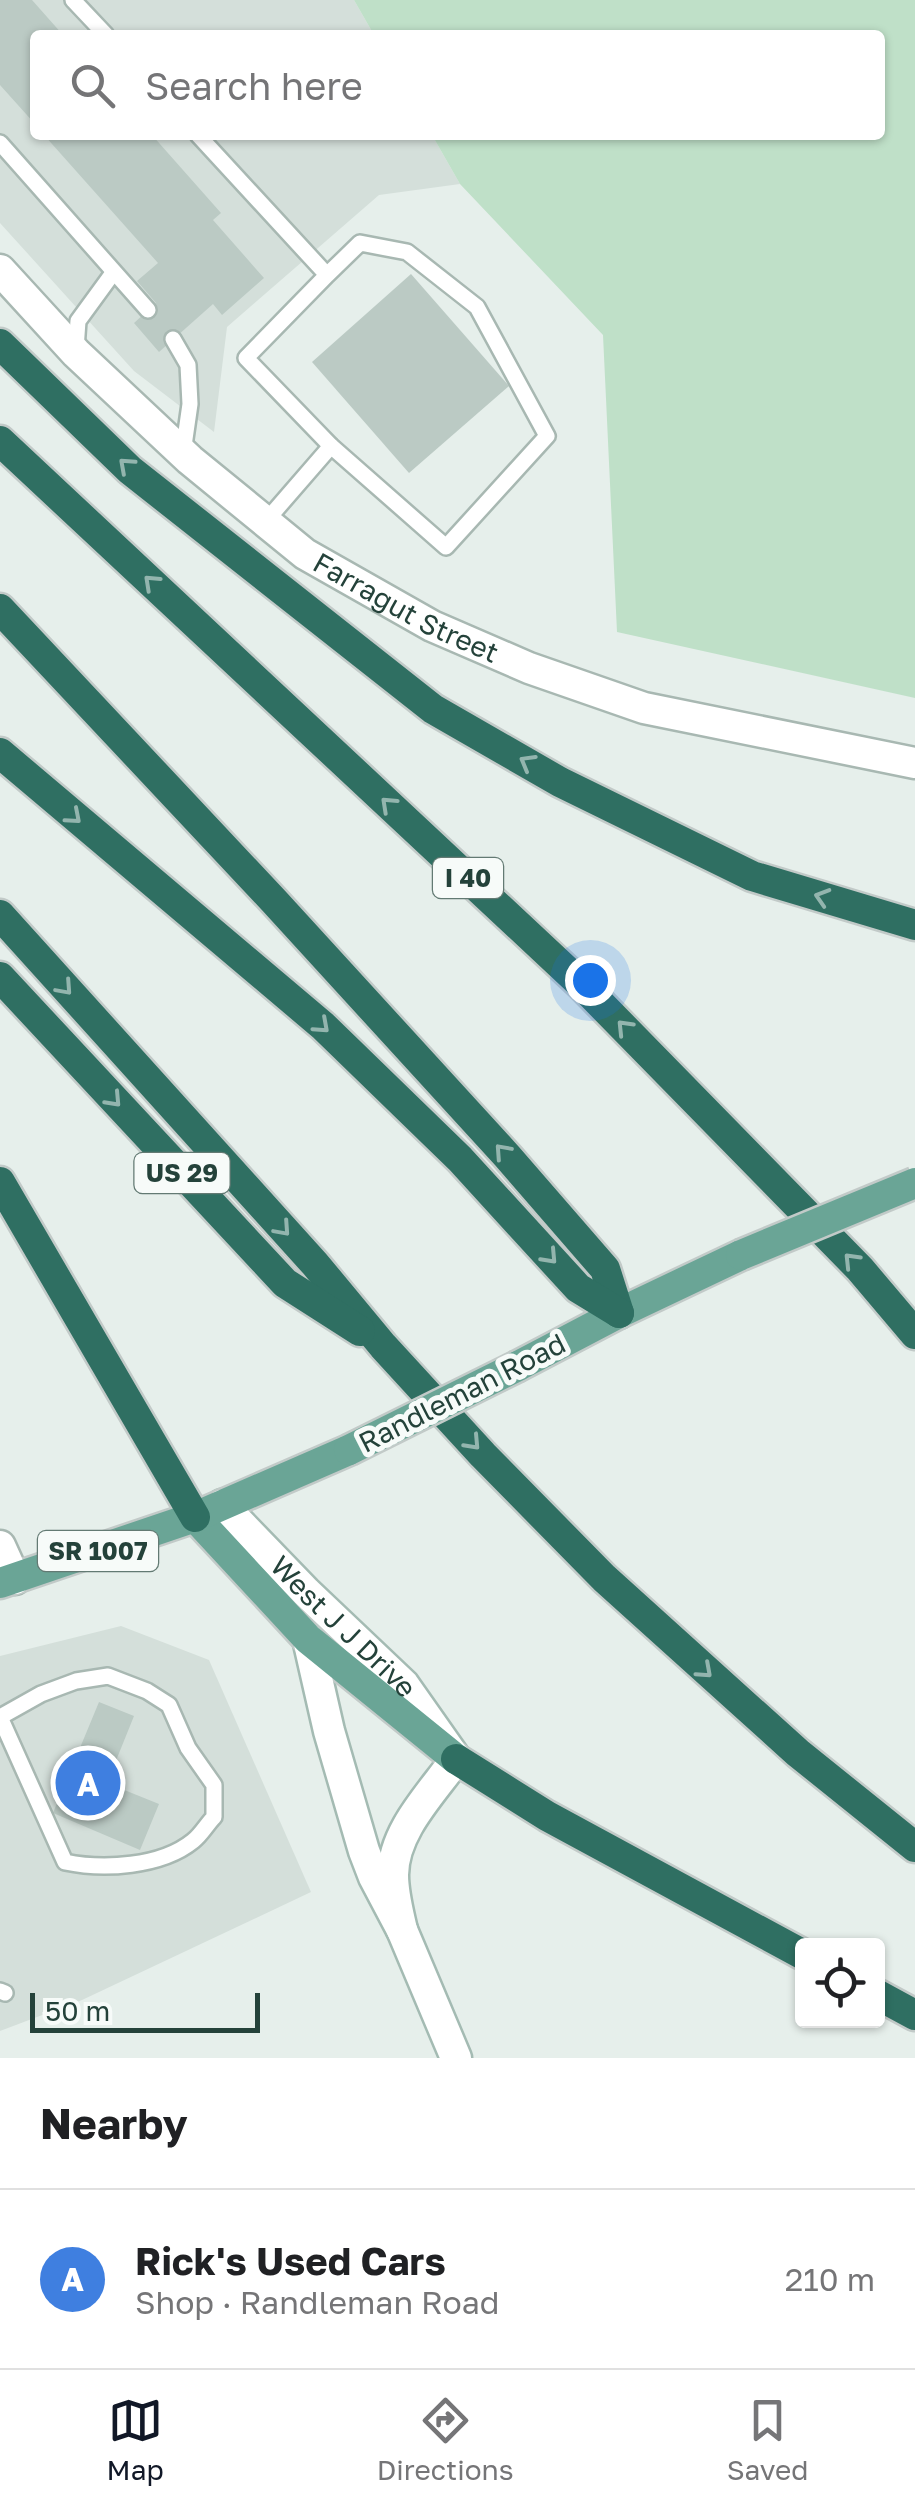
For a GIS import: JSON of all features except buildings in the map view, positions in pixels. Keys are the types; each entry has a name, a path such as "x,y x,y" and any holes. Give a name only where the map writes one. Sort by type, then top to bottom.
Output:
{"highway":[{"path":"0,344 130,470 434,708 560,782 752,876 915,925"},
{"name":"I 40","path":"0,441 582,985 860,1269 915,1334"},
{"path":"0,609 507,1156 605,1270 619,1313"},
{"path":"0,753 323,1026 460,1158 578,1288 619,1313"},
{"path":"0,915 315,1264 383,1346 604,1578 798,1753 915,1847"},
{"name":"US 29","path":"0,977 285,1283 383,1346"},
{"path":"0,1182 209,1511"},
{"path":"456,1759 548,1816 795,1950"},
{"path":"885,1999 915,2015"}],"main road":[{"name":"Randleman Road","path":"8,1581 209,1511 349,1450 619,1313 741,1256 915,1183"},
{"name":"West J J Drive","path":"209,1511 308,1639 456,1759"}],"street":[{"name":"Farragut Street","path":"0,270 76,352 183,453 266,522 305,554 432,626 529,668 644,708 915,763"},
{"name":"West J J Drive","path":"209,1511 306,1592 404,1685 456,1759 408,1825 395,1854 392,1872 402,1930"},
{"path":"0,1546 8,1581"},
{"name":"West J J Drive","path":"308,1639 364,1851 456,2058"}],"lane":[{"path":"73,0 101,30"},
{"path":"203,140 327,275"},
{"path":"0,143 148,310"},
{"path":"360,243 407,252 478,308 547,436 446,547 331,446 246,358 327,275 360,243"},
{"path":"76,352 78,321 113,272"},
{"path":"173,339 188,365 190,404 183,453"},
{"path":"266,522 331,446"},
{"path":"108,1676 147,1691 169,1705 188,1748 214,1785 214,1817 193,1841 141,1863 92,1868 65,1862 0,1716 41,1694 108,1676"}],"shaded area":[{"path":"0,0 354,0 371,30 30,30 30,140 435,140 460,184 379,195 227,327 214,432 134,371 0,223"},
{"path":"121,1626 209,1660 311,1892 82,2000 0,2031 0,1656"}],"green space":[{"path":"354,0 915,0 915,698 617,632 603,335 460,184 435,140 885,140 885,30 371,30"}],"place":[{"name":"Rick's Used Cars","path":"88,1783"}]}
